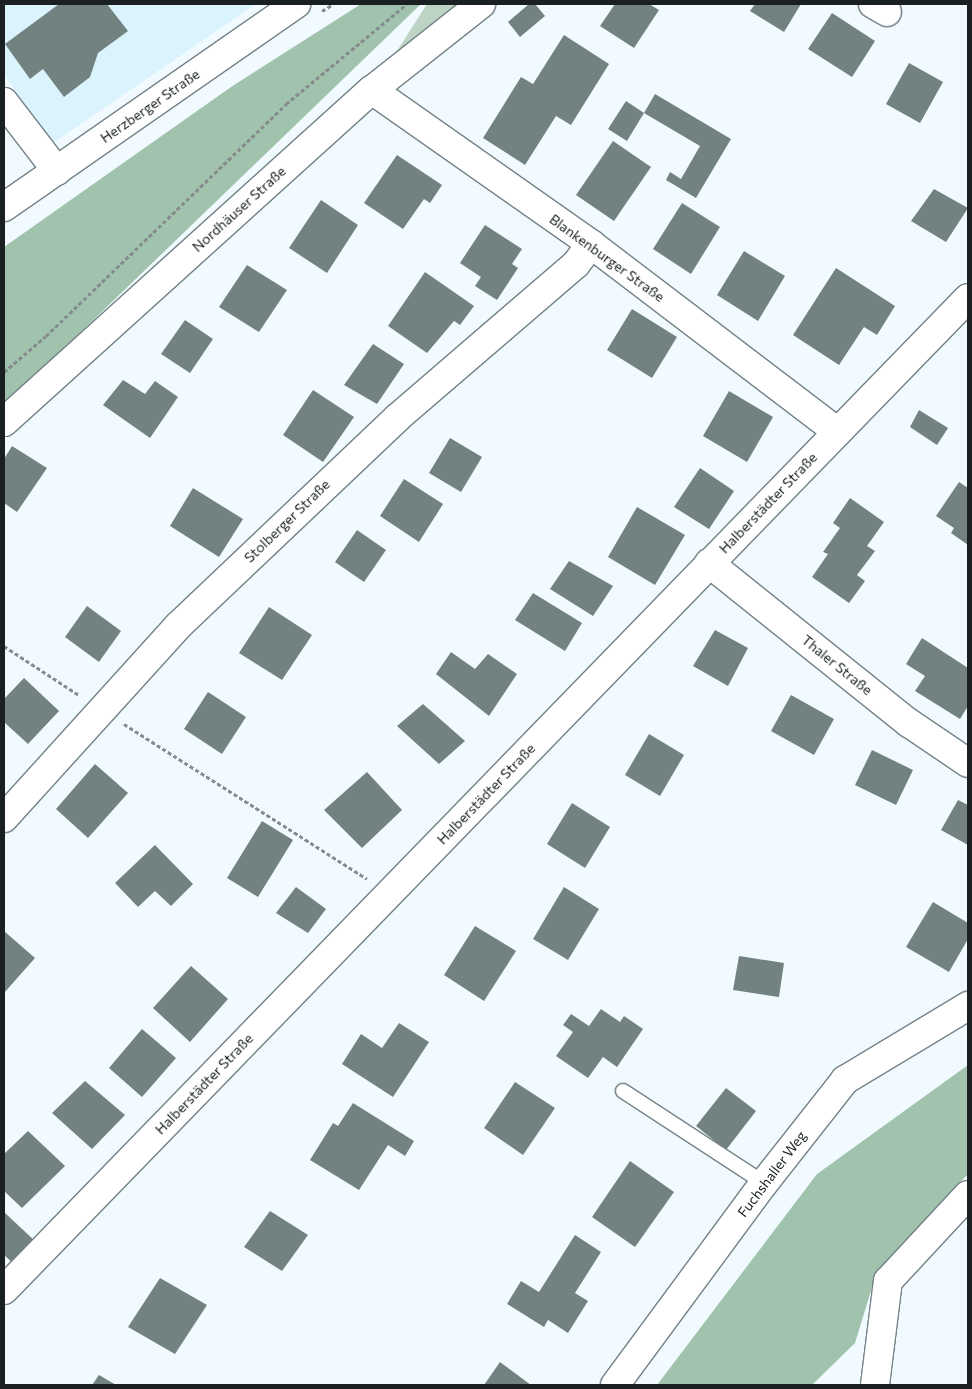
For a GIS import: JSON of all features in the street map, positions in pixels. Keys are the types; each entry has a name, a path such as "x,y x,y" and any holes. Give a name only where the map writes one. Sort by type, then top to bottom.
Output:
{"street":[{"name":"Herzberger Straße","path":"4,207 296,4"},
{"name":"Nordhäuser Straße","path":"4,422 372,90 481,4"},
{"name":"Blankenburger Straße","path":"372,90 591,244 838,432"},
{"path":"4,102 57,171"},
{"name":"Stolberger Straße","path":"4,818 178,626 286,521 397,418 576,264 591,244"},
{"name":"Halberstädter Straße","path":"4,1290 968,298"},
{"name":"Thaler Straße","path":"709,563 909,723 968,763"},
{"name":"Fuchshaller Weg","path":"615,1385 764,1183 845,1080 968,1006"},
{"path":"875,1385 888,1281 968,1195"}],"lane":[{"path":"624,1091 764,1183"}],"path":[{"path":"4,372 46,336 286,104 407,4"},
{"path":"4,646 389,893"}],"shaded area":[{"path":"4,4 256,4 53,143 4,75"}],"green space":[{"path":"361,4 421,4 4,406 4,247 231,87"},
{"path":"427,4 481,4 372,90"},
{"path":"968,1065 968,1174 877,1271 855,1343 812,1385 657,1385 817,1174"}],"building":[{"path":"59,4 107,4 128,31 98,53 90,77 64,97 43,69 30,79 5,44"},
{"path":"529,4 535,4 545,16 520,37 508,22"},
{"path":"615,4 649,4 659,10 634,48 600,26"},
{"path":"755,4 801,4 784,32 750,11"},
{"path":"832,13 875,41 852,77 808,49"},
{"path":"564,35 609,64 571,125 556,116 525,165 483,138 521,77 533,84"},
{"path":"909,63 943,82 920,123 886,104"},
{"path":"655,94 731,139 696,198 666,180 670,172 681,179 700,146 644,113"},
{"path":"626,101 644,113 627,141 608,129"},
{"path":"613,141 651,167 614,221 576,195"},
{"path":"397,155 442,185 430,203 424,199 403,229 364,203"},
{"path":"934,189 968,208 946,242 911,221"},
{"path":"321,200 358,225 327,273 289,248"},
{"path":"682,203 720,227 691,274 653,249"},
{"path":"485,225 522,249 512,264 518,268 497,300 475,286 481,277 460,263"},
{"path":"744,251 785,276 758,321 717,295"},
{"path":"247,265 287,290 259,332 219,307"},
{"path":"836,268 895,306 877,335 864,327 839,365 793,335"},
{"path":"425,272 474,306 460,325 454,321 427,353 388,326"},
{"path":"632,309 677,337 652,378 607,350"},
{"path":"185,320 213,339 190,373 161,354"},
{"path":"373,344 404,364 377,404 344,385"},
{"path":"123,380 145,394 155,381 178,397 150,438 103,405"},
{"path":"313,390 354,417 323,462 283,435"},
{"path":"729,391 773,417 747,462 703,436"},
{"path":"919,410 948,428 937,445 910,427"},
{"path":"450,438 482,457 461,492 429,473"},
{"path":"12,446 47,468 17,512 4,503 4,459"},
{"path":"700,468 734,491 709,529 674,507"},
{"path":"404,479 443,504 419,542 380,516"},
{"path":"959,482 968,488 968,545 951,533 954,528 936,516"},
{"path":"193,488 243,519 219,557 170,526"},
{"path":"850,498 884,522 867,546 875,551 857,575 865,581 849,603 812,577 828,554 823,552 840,528 833,523"},
{"path":"637,507 685,535 655,585 608,557"},
{"path":"357,530 386,550 364,582 335,562"},
{"path":"569,561 613,586 593,616 550,589"},
{"path":"533,593 582,623 565,651 515,620"},
{"path":"87,606 121,631 99,662 65,637"},
{"path":"269,607 312,635 282,680 239,653"},
{"path":"715,630 748,648 728,686 693,666"},
{"path":"922,638 968,668 968,706 960,719 915,691 925,676 906,664"},
{"path":"451,652 475,669 488,654 517,674 489,716 436,674"},
{"path":"24,678 59,711 28,744 4,722 4,699"},
{"path":"208,692 246,717 222,754 184,729"},
{"path":"791,695 834,719 814,755 771,731"},
{"path":"423,704 465,741 439,764 397,726"},
{"path":"649,734 684,755 660,796 625,775"},
{"path":"872,750 913,770 896,805 855,785"},
{"path":"95,764 128,793 88,838 56,809"},
{"path":"367,772 402,810 362,848 324,810"},
{"path":"958,800 968,805 968,845 941,830"},
{"path":"572,803 610,827 585,868 547,844"},
{"path":"262,821 293,840 258,897 227,878"},
{"path":"155,845 193,884 171,906 155,891 138,907 115,883"},
{"path":"296,887 326,909 308,933 276,913"},
{"path":"564,887 599,909 568,960 533,939"},
{"path":"933,902 968,923 968,939 949,972 906,947"},
{"path":"475,926 516,951 484,1001 444,975"},
{"path":"4,931 35,958 4,993"},
{"path":"739,956 784,963 779,997 733,990"},
{"path":"191,966 228,999 190,1042 153,1008"},
{"path":"601,1009 620,1022 624,1016 643,1029 617,1067 603,1057 588,1078 556,1056 573,1032 563,1025 571,1014 589,1026"},
{"path":"399,1023 429,1042 393,1097 342,1064 361,1034 382,1048"},
{"path":"142,1029 176,1058 142,1097 109,1068"},
{"path":"85,1081 125,1115 92,1149 52,1113"},
{"path":"515,1082 555,1108 523,1155 484,1128"},
{"path":"726,1088 756,1111 726,1150 696,1126"},
{"path":"353,1103 414,1141 405,1156 388,1145 359,1190 310,1160 333,1123 338,1126"},
{"path":"28,1131 65,1166 22,1208 4,1191 4,1154"},
{"path":"630,1161 674,1192 635,1247 592,1217"},
{"path":"270,1211 308,1235 282,1271 244,1247"},
{"path":"4,1212 37,1243 15,1265 4,1255"},
{"path":"575,1235 601,1252 575,1293 588,1301 568,1333 548,1320 544,1327 507,1304 521,1281 539,1292"},
{"path":"160,1278 207,1305 175,1354 128,1327"},
{"path":"500,1362 531,1385 484,1385"},
{"path":"99,1375 116,1385 92,1385"}]}
